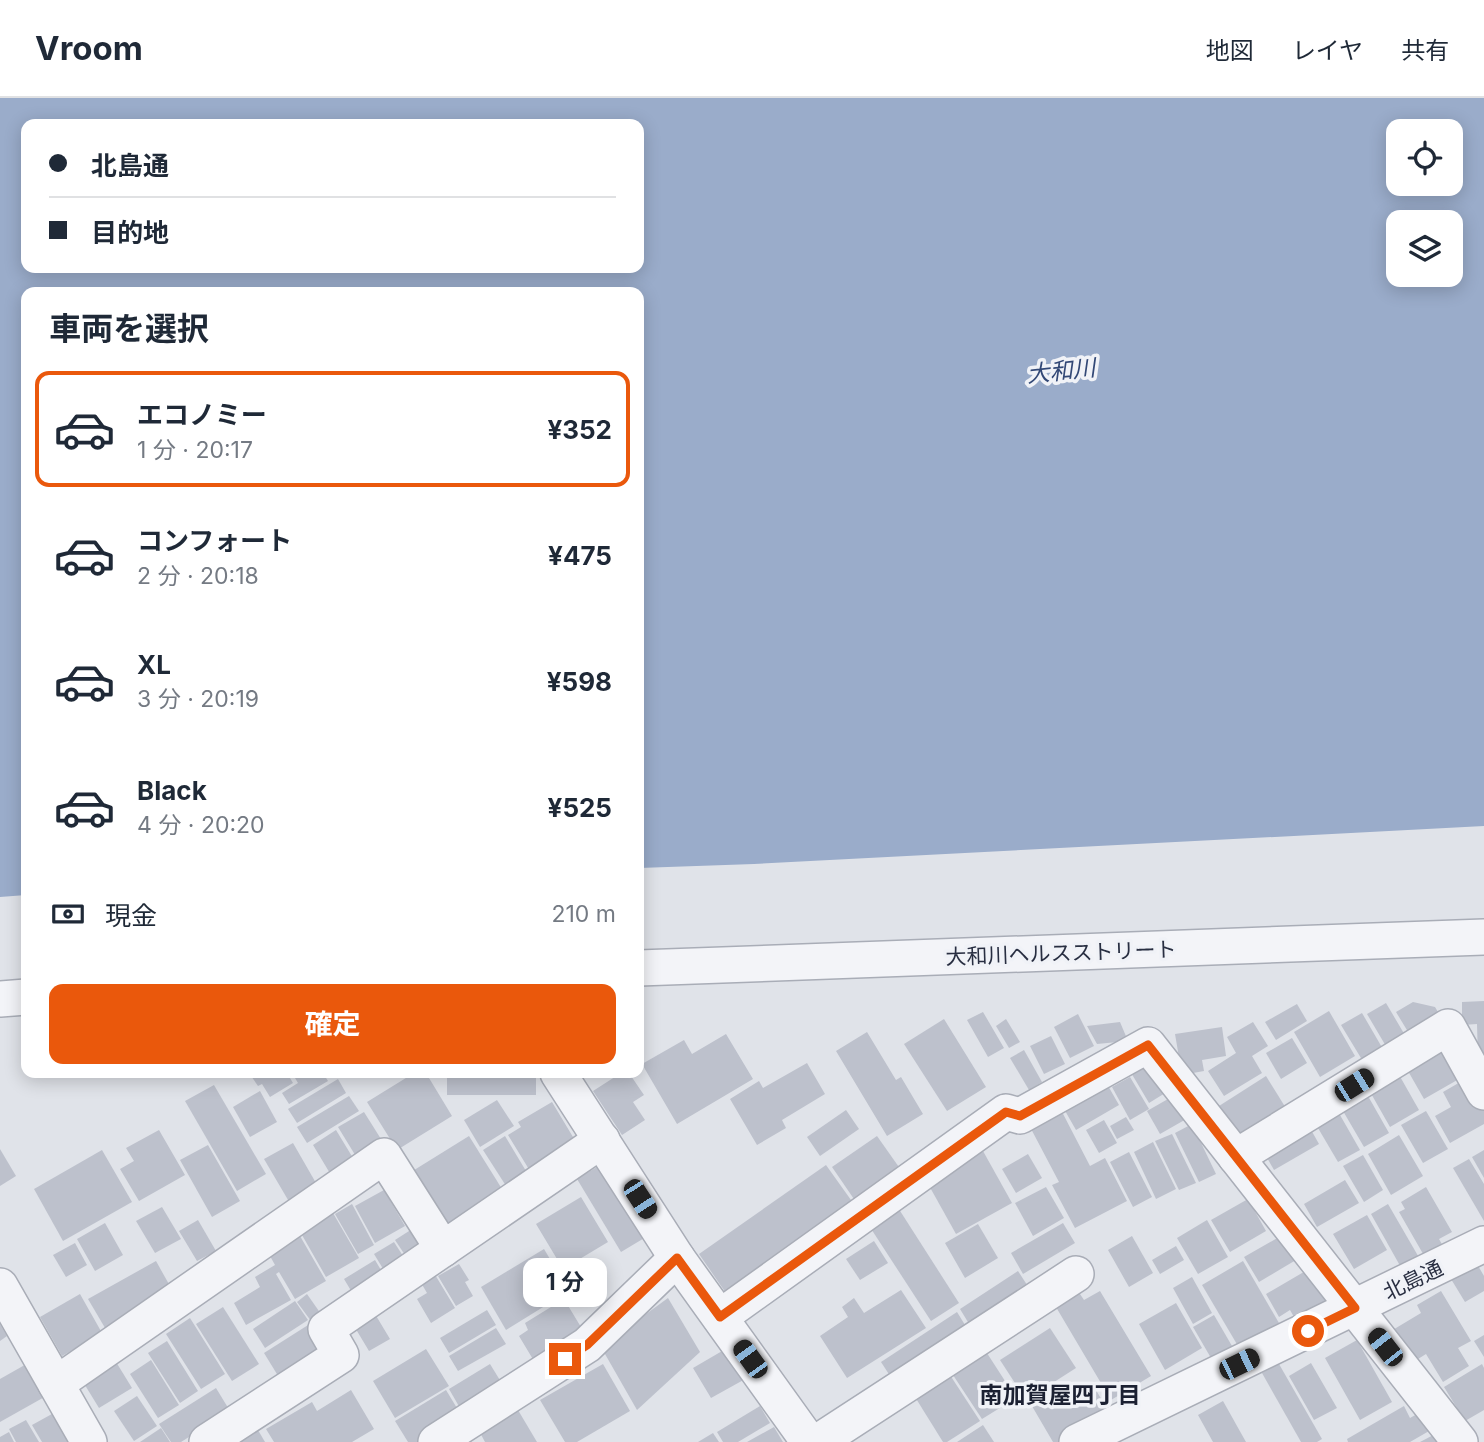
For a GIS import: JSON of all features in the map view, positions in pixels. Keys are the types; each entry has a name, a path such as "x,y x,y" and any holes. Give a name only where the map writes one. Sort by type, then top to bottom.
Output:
{"street":[{"name":"大和川ヘルスストリート","path":"644,968 1480,941"},
{"path":"0,999 21,997"},
{"path":"1236,1157 1448,1027 1481,1081"},
{"path":"720,1317 1006,1112 1020,1116 1148,1045 1460,1442"},
{"path":"561,1078 677,1258 809,1442"},
{"path":"207,1442 341,1355 326,1329 602,1140"},
{"path":"56,1384 384,1156 443,1249"},
{"name":"北島通","path":"1077,1442 1484,1244"},
{"path":"436,1442 587,1345 677,1258"},
{"path":"818,1442 1076,1274"},
{"path":"0,1287 89,1442"}],"water":[{"name":"大和川","path":"0,98 1484,98 1484,826 644,868 644,287 21,287 21,895 0,897"}],"building":[{"path":"1484,1001 1484,1060 1478,1060 1477,1024 1462,1025 1462,1002"},
{"path":"1413,1002 1435,1007 1444,1022 1413,1040 1396,1012"},
{"path":"1386,1003 1409,1042 1390,1053 1367,1014"},
{"path":"1297,1004 1307,1021 1276,1040 1265,1022"},
{"path":"1329,1011 1355,1056 1320,1077 1294,1032"},
{"path":"983,1012 1004,1048 988,1057 967,1020"},
{"path":"1362,1013 1387,1056 1367,1068 1341,1025"},
{"path":"1078,1014 1094,1046 1070,1058 1054,1027"},
{"path":"944,1019 986,1087 947,1111 904,1044"},
{"path":"1006,1019 1020,1042 1009,1048 996,1026"},
{"path":"1120,1022 1128,1041 1097,1044 1087,1026"},
{"path":"1253,1022 1268,1046 1252,1056 1262,1073 1224,1096 1208,1071 1236,1053 1227,1037"},
{"path":"1222,1027 1226,1056 1202,1060 1204,1071 1182,1075 1175,1034"},
{"path":"867,1032 896,1080 901,1077 923,1114 887,1136 836,1051"},
{"path":"726,1034 753,1079 677,1124 644,1067 644,1063 684,1040 692,1054"},
{"path":"1051,1036 1065,1064 1044,1074 1030,1046"},
{"path":"1292,1038 1307,1063 1281,1079 1266,1053"},
{"path":"1450,1047 1466,1075 1424,1099 1408,1071"},
{"path":"1024,1050 1042,1082 1029,1090 1010,1058"},
{"path":"807,1063 825,1094 782,1120 786,1128 757,1145 730,1099 759,1081 763,1088"},
{"path":"1142,1065 1170,1090 1149,1103 1130,1071"},
{"path":"1398,1073 1419,1110 1390,1127 1369,1090"},
{"path":"1266,1076 1289,1113 1241,1143 1219,1106"},
{"path":"1130,1077 1149,1109 1130,1120 1112,1087"},
{"path":"1469,1077 1484,1103 1484,1124 1450,1143 1435,1116 1451,1107 1443,1092"},
{"path":"252,1078 290,1078 293,1083 270,1097 262,1084 258,1086"},
{"path":"295,1078 326,1078 328,1081 289,1104 282,1093 298,1083"},
{"path":"406,1078 429,1078 452,1116 397,1150 367,1102"},
{"path":"447,1078 536,1078 536,1095 447,1095"},
{"path":"613,1078 632,1078 644,1095 633,1102 645,1120 622,1135 593,1091"},
{"path":"338,1079 346,1093 297,1123 288,1109"},
{"path":"1107,1084 1119,1105 1076,1130 1064,1109"},
{"path":"214,1085 266,1174 237,1191 185,1101"},
{"path":"260,1091 277,1122 250,1137 233,1107"},
{"path":"1175,1095 1188,1118 1160,1134 1147,1111"},
{"path":"349,1096 359,1111 307,1143 297,1127"},
{"path":"1368,1096 1389,1133 1364,1147 1343,1111"},
{"path":"497,1100 514,1126 480,1147 464,1120"},
{"path":"552,1102 576,1142 530,1171 508,1135 521,1127 518,1122"},
{"path":"1060,1108 1090,1166 1105,1158 1127,1201 1075,1228 1052,1185 1059,1182 1029,1125"},
{"path":"846,1110 859,1129 820,1156 807,1137"},
{"path":"1426,1111 1448,1149 1423,1163 1401,1125"},
{"path":"364,1112 386,1147 360,1163 338,1127"},
{"path":"1340,1115 1360,1150 1338,1162 1318,1128"},
{"path":"1126,1117 1134,1130 1117,1139 1110,1126"},
{"path":"1104,1120 1117,1143 1099,1153 1086,1130"},
{"path":"1306,1121 1319,1144 1274,1170 1261,1147"},
{"path":"1192,1124 1216,1174 1199,1182 1175,1133"},
{"path":"159,1130 185,1175 139,1201 120,1169 134,1161 126,1148"},
{"path":"336,1130 353,1158 334,1180 313,1145"},
{"path":"1172,1134 1196,1183 1179,1190 1155,1141"},
{"path":"1399,1135 1423,1176 1391,1195 1368,1154"},
{"path":"469,1136 507,1197 449,1233 411,1172"},
{"path":"505,1136 529,1176 508,1189 483,1150"},
{"path":"877,1136 901,1170 856,1202 832,1167"},
{"path":"1153,1142 1176,1189 1156,1199 1134,1152"},
{"path":"293,1143 320,1190 291,1205 264,1159"},
{"path":"208,1145 240,1201 212,1217 180,1160"},
{"path":"0,1149 16,1176 0,1186"},
{"path":"102,1150 132,1202 63,1241 34,1189"},
{"path":"1484,1150 1484,1178 1472,1157"},
{"path":"983,1151 1012,1203 956,1234 927,1182"},
{"path":"1129,1152 1152,1197 1133,1207 1110,1162"},
{"path":"1028,1154 1042,1178 1016,1193 1002,1169"},
{"path":"1363,1155 1383,1190 1364,1202 1343,1166"},
{"path":"1469,1159 1484,1184 1484,1221 1453,1168"},
{"path":"602,1164 646,1237 621,1252 577,1179"},
{"path":"826,1165 856,1207 728,1296 699,1254"},
{"path":"1345,1180 1359,1203 1317,1227 1304,1204"},
{"path":"1046,1187 1064,1218 1033,1236 1015,1203"},
{"path":"1426,1187 1452,1232 1439,1239 1444,1248 1426,1259 1399,1212 1405,1209 1401,1202"},
{"path":"384,1190 405,1226 375,1243 355,1206"},
{"path":"581,1197 608,1242 563,1269 536,1224"},
{"path":"1248,1199 1266,1231 1230,1252 1211,1220"},
{"path":"895,1203 959,1303 931,1321 866,1221"},
{"path":"352,1204 374,1245 358,1254 335,1214"},
{"path":"1388,1204 1421,1261 1403,1271 1371,1214"},
{"path":"162,1207 181,1239 155,1253 136,1221"},
{"path":"333,1213 359,1258 326,1277 302,1235"},
{"path":"1367,1215 1387,1250 1354,1269 1333,1234"},
{"path":"198,1220 216,1251 197,1261 179,1231"},
{"path":"1207,1220 1228,1257 1198,1274 1177,1238"},
{"path":"105,1223 123,1255 95,1271 77,1239"},
{"path":"1063,1223 1075,1243 1023,1274 1011,1253"},
{"path":"420,1224 432,1243 407,1258 395,1240"},
{"path":"978,1224 998,1258 965,1278 945,1243"},
{"path":"296,1229 326,1281 295,1299 279,1272 276,1274 291,1300 246,1325 234,1303 260,1287 255,1277 275,1265 265,1247"},
{"path":"1286,1233 1301,1257 1259,1282 1244,1257"},
{"path":"1132,1236 1153,1273 1129,1287 1108,1250"},
{"path":"874,1241 888,1263 860,1280 846,1259"},
{"path":"394,1242 405,1259 385,1272 374,1254"},
{"path":"75,1243 87,1265 66,1277 53,1255"},
{"path":"1176,1246 1184,1260 1160,1274 1152,1260"},
{"path":"544,1249 569,1291 506,1330 481,1287"},
{"path":"375,1260 387,1280 356,1299 344,1279"},
{"path":"156,1261 175,1295 108,1333 88,1299"},
{"path":"1243,1261 1279,1323 1238,1346 1202,1285"},
{"path":"459,1264 469,1280 465,1282 473,1296 456,1306 438,1276"},
{"path":"1477,1264 1484,1276 1484,1291 1465,1302 1451,1279"},
{"path":"1314,1266 1335,1303 1298,1324 1290,1310 1279,1317 1266,1294"},
{"path":"1018,1271 1033,1294 974,1332 960,1309"},
{"path":"434,1273 455,1308 431,1323 417,1299 427,1293 420,1281"},
{"path":"1192,1277 1212,1313 1193,1324 1173,1288"},
{"path":"1076,1288 1084,1300 1100,1291 1151,1376 1111,1400 1053,1302"},
{"path":"901,1290 926,1328 847,1378 820,1336 848,1317 842,1307 854,1298 864,1313"},
{"path":"1441,1291 1471,1341 1458,1348 1469,1366 1443,1382 1426,1354 1410,1364 1391,1331 1421,1313 1417,1305"},
{"path":"80,1294 102,1333 62,1356 40,1317"},
{"path":"307,1294 321,1314 311,1321 297,1302"},
{"path":"668,1298 700,1352 637,1410 601,1347"},
{"path":"564,1299 587,1337 537,1366 519,1336 528,1330 525,1323"},
{"path":"295,1301 308,1320 265,1348 253,1329"},
{"path":"1176,1303 1202,1348 1165,1370 1139,1324"},
{"path":"223,1307 259,1364 232,1381 196,1324"},
{"path":"372,1309 390,1339 369,1351 351,1321"},
{"path":"487,1310 496,1325 449,1353 440,1338"},
{"path":"957,1312 970,1333 894,1382 881,1362"},
{"path":"1214,1315 1232,1346 1211,1358 1193,1327"},
{"path":"190,1318 225,1374 201,1389 166,1334"},
{"path":"316,1320 324,1333 313,1358 280,1379 264,1353"},
{"path":"0,1324 7,1336 0,1341"},
{"path":"496,1328 506,1344 458,1371 449,1356"},
{"path":"1050,1328 1076,1368 1026,1400 1000,1360"},
{"path":"1484,1335 1484,1357 1474,1341"},
{"path":"1357,1340 1392,1402 1360,1420 1325,1358"},
{"path":"167,1341 198,1391 180,1403 148,1353"},
{"path":"729,1347 747,1378 711,1398 693,1368"},
{"path":"426,1349 449,1386 395,1418 373,1381"},
{"path":"985,1350 1016,1398 982,1419 951,1372"},
{"path":"113,1357 132,1388 99,1408 80,1377"},
{"path":"151,1360 179,1405 158,1418 130,1374"},
{"path":"30,1362 48,1395 0,1422 0,1379"},
{"path":"1311,1363 1337,1408 1314,1420 1289,1376"},
{"path":"490,1364 506,1390 464,1415 449,1389"},
{"path":"603,1364 630,1411 577,1442 565,1442 540,1400"},
{"path":"1279,1364 1322,1439 1317,1442 1301,1442 1262,1373"},
{"path":"1482,1364 1484,1410 1465,1421 1444,1387"},
{"path":"950,1375 980,1421 943,1442 915,1397"},
{"path":"1091,1382 1111,1415 1066,1442 1053,1442 1029,1401 1054,1387 1057,1394 1076,1383 1079,1388"},
{"path":"216,1388 230,1411 181,1442 171,1442 159,1424"},
{"path":"351,1390 374,1429 352,1442 274,1442 266,1429 312,1402 317,1411"},
{"path":"446,1390 463,1418 423,1442 408,1442 395,1421"},
{"path":"137,1396 157,1426 134,1441 114,1411"},
{"path":"1223,1401 1246,1442 1213,1442 1198,1415"},
{"path":"515,1405 537,1442 485,1442 477,1427"},
{"path":"760,1406 770,1423 738,1442 723,1442 717,1432"},
{"path":"1404,1406 1410,1418 1426,1409 1436,1427 1410,1442 1348,1442 1347,1439"},
{"path":"61,1409 75,1442 42,1442 32,1425"},
{"path":"26,1420 39,1442 16,1442 9,1429"},
{"path":"255,1425 265,1442 227,1442"},
{"path":"983,1425 994,1442 957,1442"},
{"path":"774,1427 783,1442 747,1442"},
{"path":"161,1428 170,1442 140,1442"},
{"path":"1443,1430 1449,1442 1420,1442"},
{"path":"9,1432 14,1442 0,1442 0,1437"},
{"path":"713,1433 719,1442 698,1442"}],"district":[{"name":"南加賀屋四丁目","path":"1060,1395"}],"route":[{"path":"565,1359 587,1345 677,1258 720,1317 1006,1112 1020,1116 1148,1045 1355,1308 1308,1331"}]}
